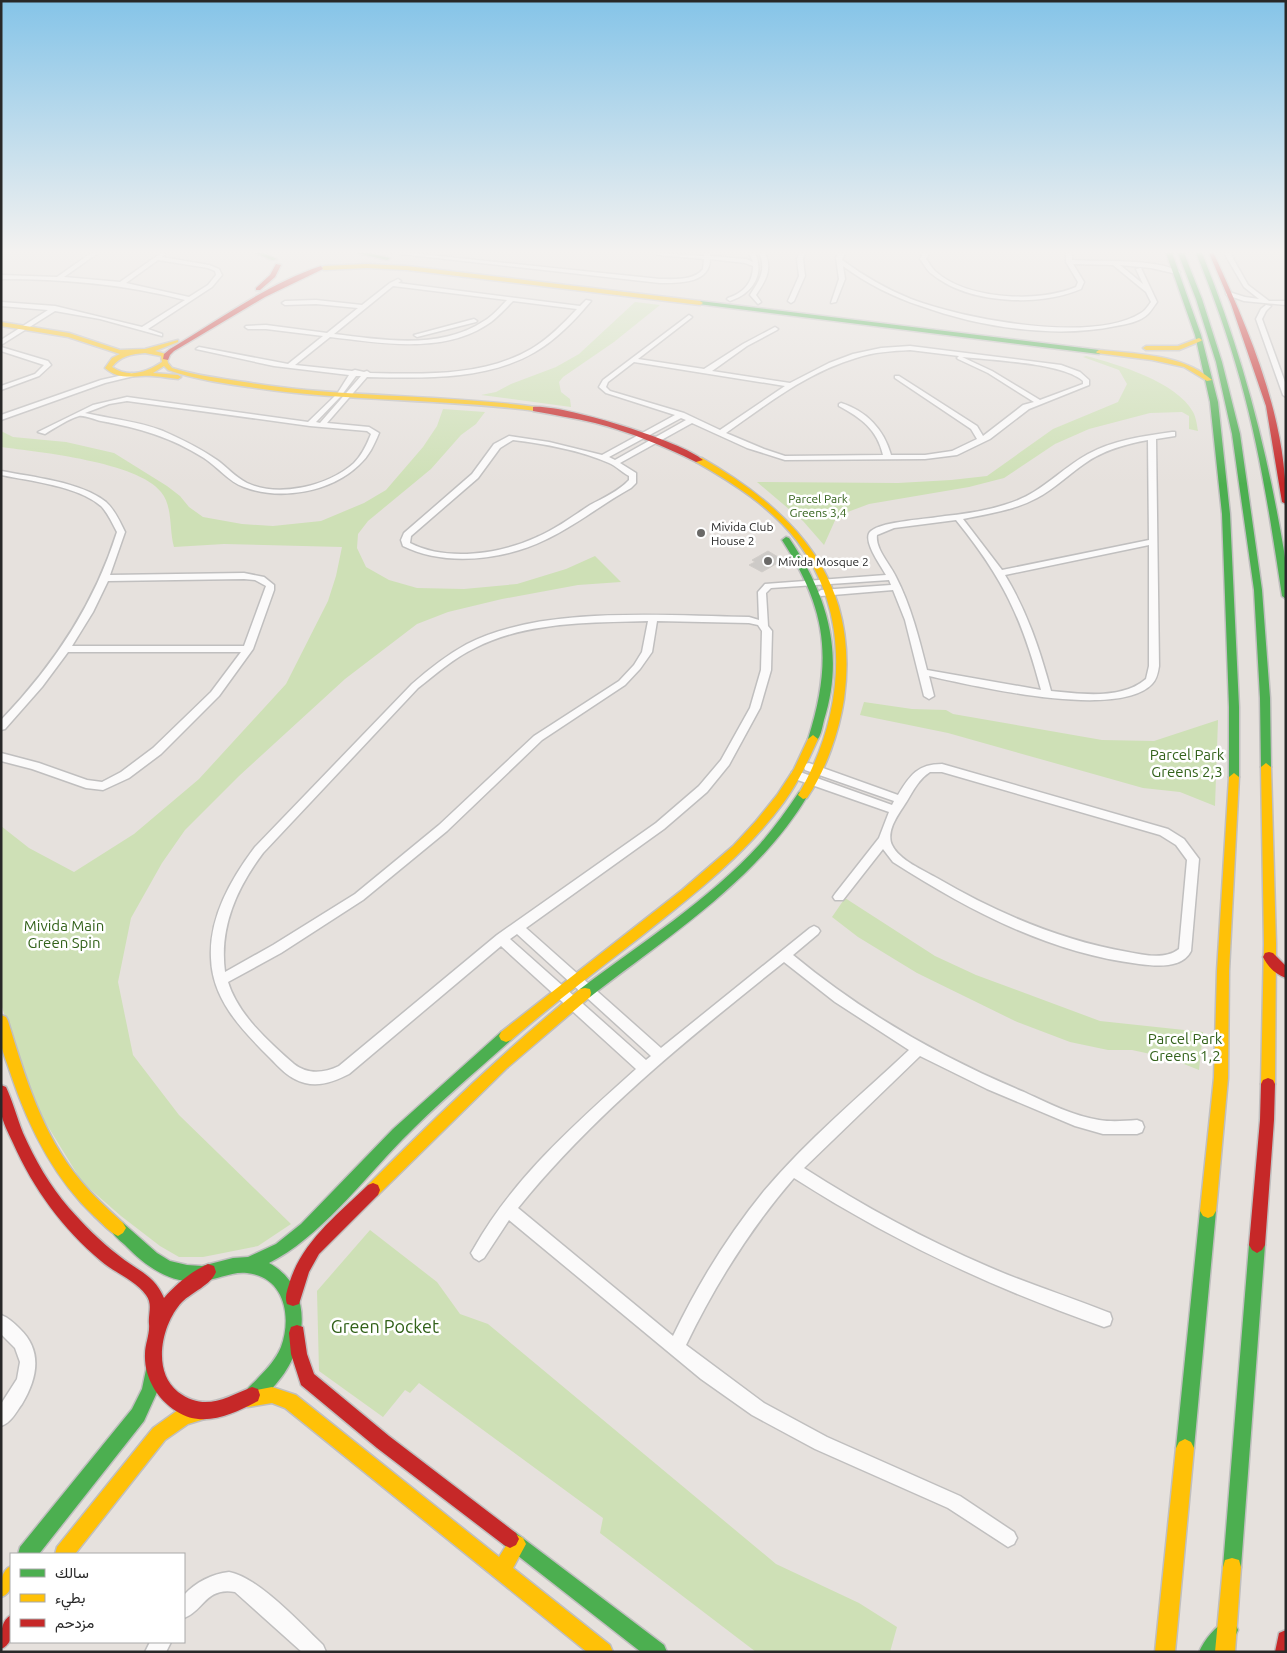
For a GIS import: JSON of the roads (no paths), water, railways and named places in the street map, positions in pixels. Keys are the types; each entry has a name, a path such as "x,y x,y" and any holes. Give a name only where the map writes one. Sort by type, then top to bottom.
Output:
{"street":[{"path":"1,343 10,330"},
{"path":"17,330 53,337 104,356 108,360 108,366 115,374 166,374 255,392 506,409 578,422 646,440 715,468 759,498 796,534 819,568 828,588 842,641 844,681 836,723 815,775 784,826 746,866 698,907 588,990 492,1072 318,1246 302,1269 293,1298"},
{"path":"22,330 69,335 120,352 158,353 173,370 241,384 342,398"},
{"path":"147,330 160,335"},
{"path":"1,411 91,379 122,356 161,348 196,330"},
{"path":"1,418 103,381 153,371 166,361 167,354 202,330"},
{"path":"279,330 392,344 439,339 467,330"},
{"path":"290,366 334,330"},
{"path":"199,349 290,366 367,373 435,375 471,372 500,365 542,346 559,330"},
{"path":"672,330 605,381 602,387 608,392 681,415 767,453 785,458 888,458 954,453 982,440 1026,407 1086,385 1086,380 1078,373 1060,367 910,348 886,349 866,352 839,360 806,375 722,433"},
{"path":"705,372 745,345 773,330"},
{"path":"951,330 1160,354 1185,347 1200,340"},
{"path":"976,330 1160,354 1192,368 1209,380"},
{"path":"1165,1652 1221,1078 1223,971 1230,886 1234,761 1234,707 1226,514 1214,402 1196,330"},
{"path":"1208,330 1230,403 1258,590 1265,698 1270,997 1268,1120 1225,1652"},
{"path":"1228,330 1246,384 1264,458 1286,596"},
{"path":"1242,330 1270,406 1286,502"},
{"path":"1263,330 1286,395"},
{"path":"1,350 46,362 48,365 37,375 1,388"},
{"path":"949,353 990,372 1039,402"},
{"path":"632,360 791,385"},
{"path":"322,425 342,398 355,372"},
{"path":"310,424 342,398 367,373"},
{"path":"897,377 970,426 979,433 982,440"},
{"path":"1246,384 1270,406"},
{"path":"42,432 79,414 117,400 127,399 310,424 369,429 374,430 375,433 368,450 359,462 340,478 297,490 268,491 246,486 212,460 158,432 79,414"},
{"path":"841,404 863,416 874,427 885,441 888,458"},
{"path":"615,463 681,415"},
{"path":"602,458 692,420"},
{"path":"970,426 996,430"},
{"path":"929,696 910,620 892,577 872,542 872,534 893,526 990,511 1024,501 1054,485 1081,462 1094,454 1124,444 1172,434"},
{"path":"923,672 975,683 1088,698 1117,696 1143,687 1150,680 1154,666 1152,437"},
{"path":"512,438 525,439 602,458 615,463 633,475 633,481 628,486 537,541 507,549 460,555 420,552 406,544 407,535 475,476 497,446 504,441 512,438"},
{"path":"1,1021 36,1120 56,1160 73,1182 115,1226 154,1259 180,1272 208,1272 229,1266 250,1264 277,1251 298,1236 375,1157 446,1090 560,992 698,885 734,853 769,816 799,770 819,725 828,680 826,623 815,589 790,545 773,524 755,507 706,472 646,440"},
{"path":"1,473 74,490 102,502 121,532 106,578 66,648 26,702 1,727"},
{"path":"1226,514 1253,552"},
{"path":"957,516 1000,573 1015,601 1032,642 1047,694"},
{"path":"1000,573 1153,542"},
{"path":"1,757 36,766 86,784 103,786 125,775 158,751 215,694 248,649 270,590 270,585 265,581 255,577 244,576 106,578"},
{"path":"828,588 892,577"},
{"path":"764,626 749,620 653,618 557,622 511,629 487,637 466,648 424,677 273,833 249,863 232,895 220,929 217,958 225,993 240,1018 294,1072 308,1078 326,1077 344,1070 500,939 660,826 690,802 714,775 734,748 760,696 768,658 762,592 764,588 774,585 815,589 896,587"},
{"path":"221,980 290,942 359,897 443,828 530,744 554,726 622,683 637,667 647,652 653,618"},
{"path":"66,648 248,649"},
{"path":"839,897 885,839 888,827 899,805 920,773 926,769 942,768 1164,832 1180,842 1193,859 1185,951 1178,957 1162,961 1118,956 1063,942 1016,925 970,903 924,877 898,859 888,849 885,839"},
{"path":"799,770 899,805"},
{"path":"518,927 661,1056"},
{"path":"479,1253 492,1228 507,1208 573,1138 661,1056 814,931"},
{"path":"500,939 646,1069"},
{"path":"784,955 850,1007 875,1024 920,1049 1006,1091 1093,1125 1137,1127"},
{"path":"1269,957 1278,968 1286,973"},
{"path":"1270,997 1281,990"},
{"path":"676,1348 696,1304 751,1219 826,1136 920,1049"},
{"path":"1,1091 24,1154 40,1184 54,1203 92,1242 122,1268 150,1286 156,1294 159,1304 153,1345 153,1371 150,1390 138,1415 28,1553"},
{"path":"794,1170 835,1197 944,1255 1042,1298 1104,1319"},
{"path":"507,1208 562,1256 676,1348 758,1409 821,1443 954,1502 1008,1538"},
{"path":"250,1264 268,1270 283,1281 293,1298 298,1354 307,1379 383,1442 423,1491 501,1571 603,1652"},
{"path":"153,1345 159,1322 172,1302 189,1285 208,1272"},
{"path":"244,1400 271,1378 282,1364 290,1349 296,1319"},
{"path":"1,1323 21,1342 27,1353 27,1376 21,1390 1,1418"},
{"path":"1,1334 21,1342"},
{"path":"153,1371 162,1390 177,1404 197,1410 220,1410"},
{"path":"65,1553 159,1434 184,1416 220,1410 253,1397 272,1395 290,1401 423,1491 517,1544 657,1652"},
{"path":"501,1571 517,1544"},
{"path":"1,1588 10,1576"},
{"path":"185,1608 194,1597 213,1585 235,1582 268,1606 316,1652"},
{"path":"1,1639 10,1627"},
{"path":"1209,1652 1228,1630"},
{"path":"1285,1652 1286,1640"}],"place":[{"name":"Mivida Club House 2","path":"701,533"},
{"name":"Mivida Mosque 2","path":"768,561"}],"park label":[{"name":"Parcel Park Greens 3,4","path":"818,505"},
{"name":"Parcel Park Greens 2,3","path":"1187,762"},
{"name":"Mivida Main Green Spin","path":"64,934"},
{"name":"Parcel Park Greens 1,2","path":"1185,1046"},
{"name":"Green Pocket","path":"385,1326"}]}
